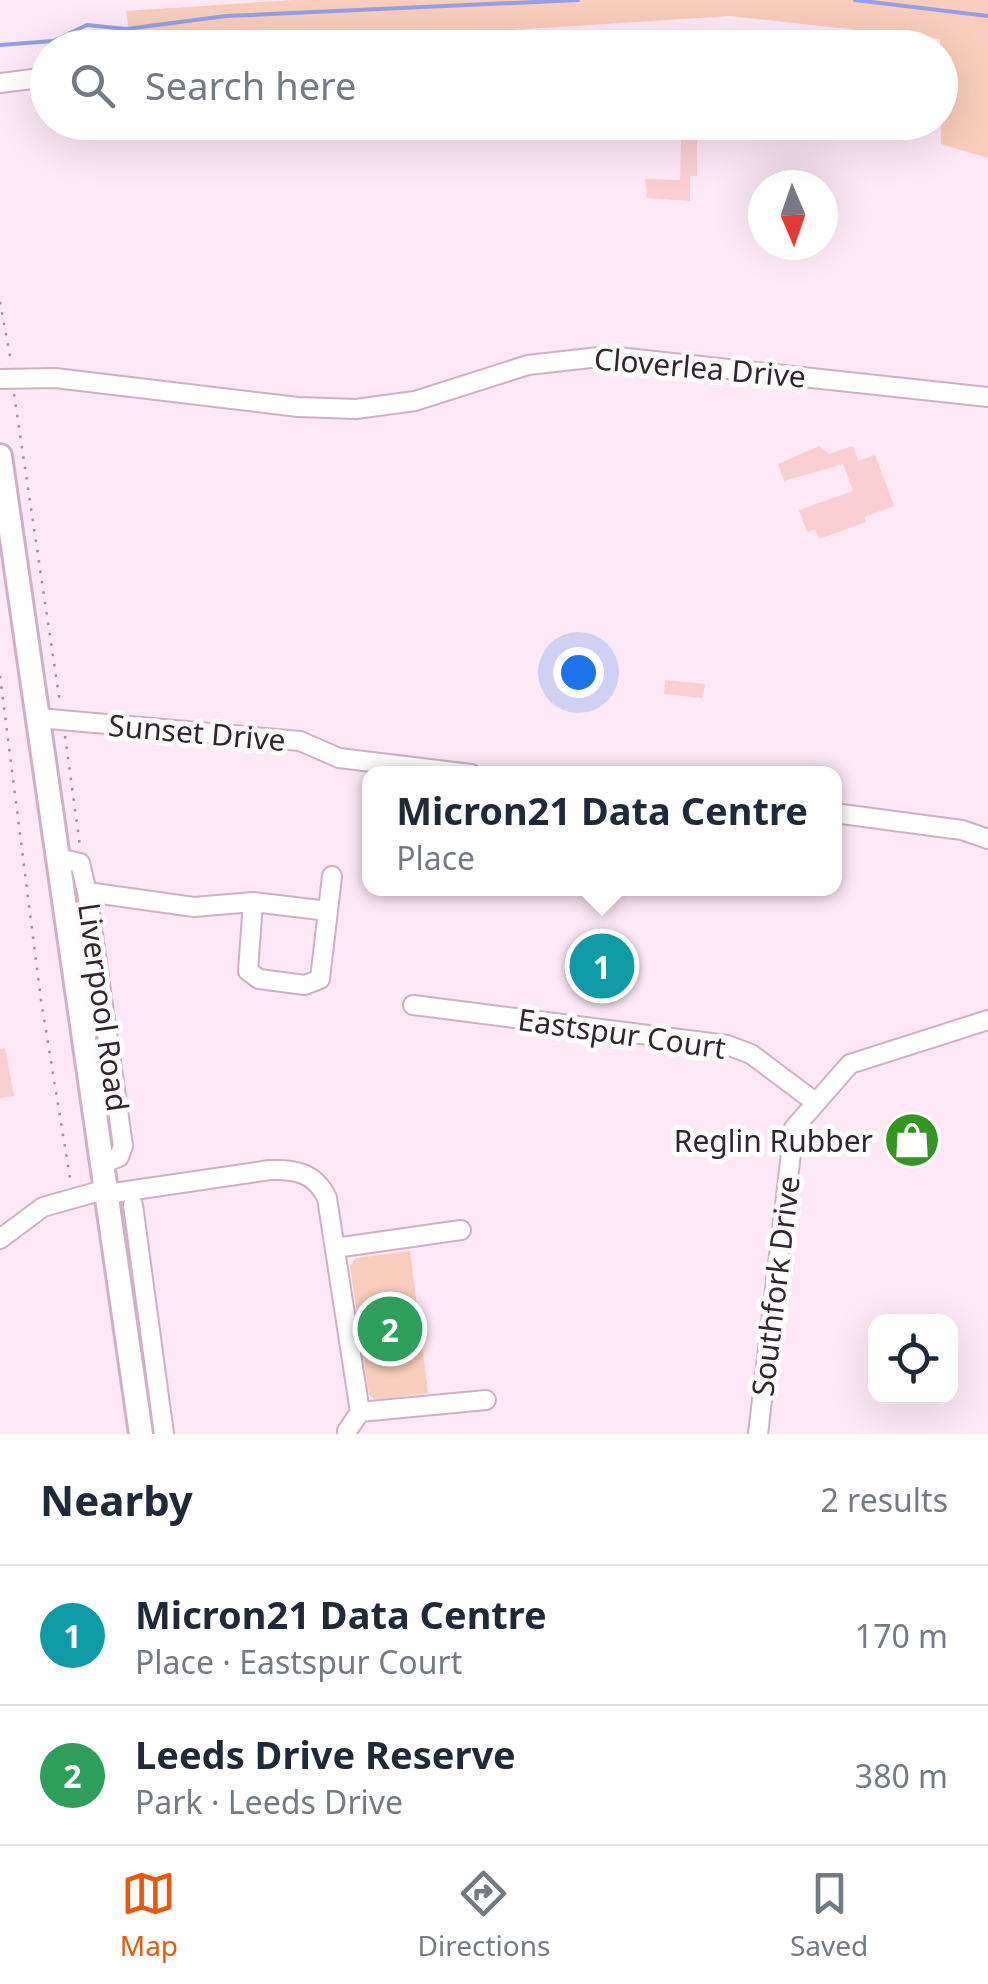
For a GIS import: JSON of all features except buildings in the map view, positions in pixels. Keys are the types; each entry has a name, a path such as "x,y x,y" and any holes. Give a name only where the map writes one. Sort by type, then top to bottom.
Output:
{"main road":[{"name":"Liverpool Road","path":"0,456 7,553 69,861 102,1073 103,1163 138,1334 141,1434"}],"street":[{"path":"0,83 30,79"},
{"name":"Cloverlea Drive","path":"6,378 356,409 415,401 543,362 608,356 988,397"},
{"name":"Sunset Drive","path":"38,718 300,741 339,758 405,766"},
{"path":"842,814 962,830 988,839"},
{"name":"Liverpool Road","path":"69,861 87,892 102,1073"},
{"path":"253,902 248,971 259,979 305,985 322,974 332,876"},
{"path":"87,892 194,907 253,902 328,911"},
{"name":"Eastspur Court","path":"413,1006 728,1045 751,1054 815,1102"},
{"name":"Southfork Drive","path":"758,1434 794,1128 850,1064 988,1020"},
{"path":"0,1239 42,1207 74,1196 291,1169 313,1178 322,1188 335,1248 360,1412 347,1431"},
{"name":"Liverpool Road","path":"134,1204 138,1334 164,1434"},
{"path":"0,1225 24,1221"},
{"path":"335,1248 461,1230"},
{"path":"360,1412 486,1400"}],"path":[{"path":"0,302 6,378 63,720 69,861"},
{"path":"0,676 41,1000 74,1196"}],"shaded area":[{"path":"293,0 988,0 988,158 941,144 941,140 958,140 958,30 858,30 730,16 511,30 129,30 126,11"},
{"path":"410,1251 428,1393 376,1400 369,1395 350,1266 356,1258"}],"waterway":[{"path":"76,30 87,25 126,29 226,16 578,0"},
{"path":"855,0 988,16"},
{"path":"0,45 30,43"}],"place":[{"name":"Micron21 Data Centre","path":"602,966"},
{"name":"Reglin Rubber","path":"912,1140"},
{"name":"Leeds Drive Reserve","path":"390,1329"}]}
